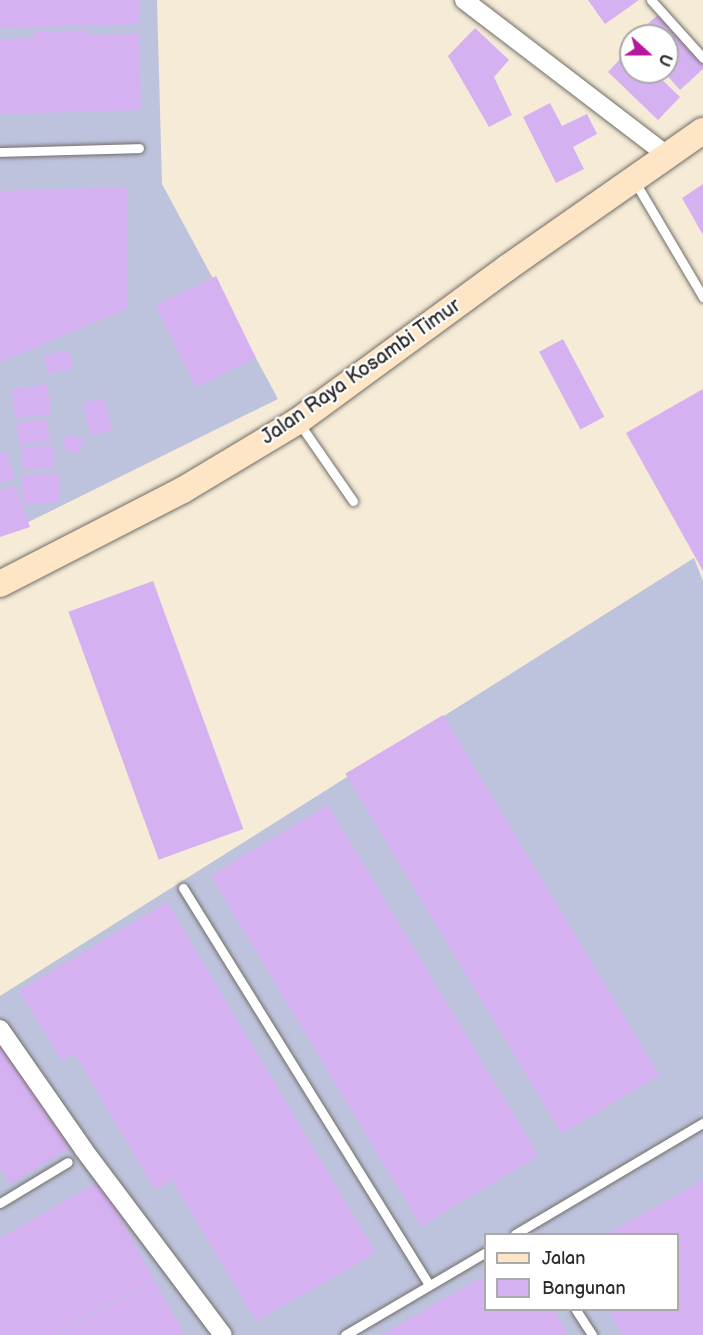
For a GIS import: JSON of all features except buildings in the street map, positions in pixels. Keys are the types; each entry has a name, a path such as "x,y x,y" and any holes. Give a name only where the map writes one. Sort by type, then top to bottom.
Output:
{"main road":[{"name":"Jalan Raya Kosambi Timur","path":"0,584 183,490 298,421 703,131"}],"street":[{"path":"464,0 668,156"},
{"path":"0,1029 84,1150 223,1335"}],"lane":[{"path":"651,0 703,58"},
{"path":"0,152 139,148"},
{"path":"633,180 703,297"},
{"path":"298,421 353,501"},
{"path":"183,888 429,1285"},
{"path":"529,1231 703,1123"},
{"path":"0,1203 68,1162"},
{"path":"345,1335 484,1253"},
{"path":"577,1311 592,1335"}],"shaded area":[{"path":"0,0 157,0 162,184 278,399 0,536"},
{"path":"694,558 703,581 703,1335 0,1335 0,996"}]}
